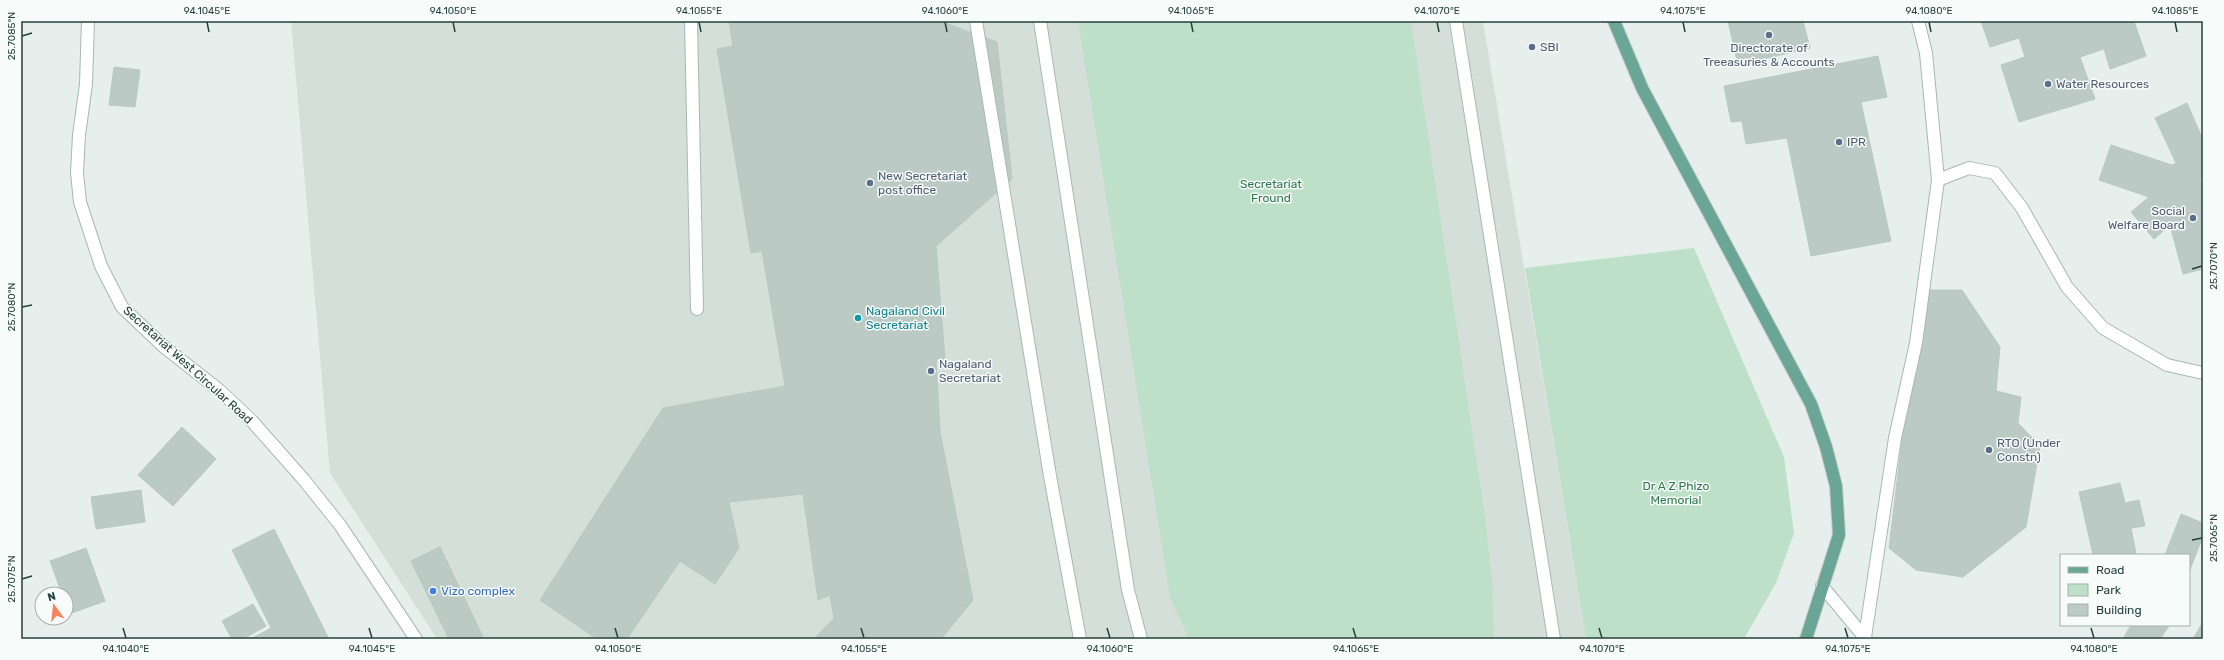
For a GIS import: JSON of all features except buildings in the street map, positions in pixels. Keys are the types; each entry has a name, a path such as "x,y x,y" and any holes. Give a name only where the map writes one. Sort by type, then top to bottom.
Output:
{"main road":[{"path":"1614,21 1642,88 1810,404 1826,447 1836,486 1839,535 1806,639"}],"street":[{"name":"Secretariat West Circular Road","path":"88,21 86,84 78,134 77,173 80,202 101,266 122,306 163,346 219,390 251,420 304,480 340,525 416,639"},
{"path":"691,21 696,309"},
{"path":"976,21 1050,476 1080,639"},
{"path":"1040,21 1128,590 1142,639"},
{"path":"1456,21 1554,639"},
{"path":"1865,638 1896,438 1916,343 1938,180 1926,53 1918,21"},
{"path":"1938,180 1969,168 1995,173 2022,208 2067,287 2103,328 2167,366 2203,373"},
{"path":"1822,586 1865,638"}],"shaded area":[{"name":"Nagaland Secretariat","path":"291,21 1483,21 1586,639 437,639 330,473"}],"green space":[{"name":"Secretariat Fround","path":"1078,21 1411,21 1485,517 1493,591 1494,639 1189,639 1170,597"},
{"name":"Dr A Z Phizo Memorial","path":"1694,248 1784,457 1794,533 1776,583 1744,639 1586,639 1525,268"}],"place":[{"name":"Directorate of Treeasuries & Accounts","path":"1769,35"},
{"name":"SBI","path":"1532,47"},
{"name":"Water Resources","path":"2048,84"},
{"name":"IPR","path":"1839,142"},
{"name":"New Secretariat post office","path":"870,183"},
{"name":"Social Welfare Board","path":"2193,218"},
{"name":"Nagaland Civil Secretariat","path":"858,318"},
{"name":"Nagaland Secretariat","path":"931,371"},
{"name":"RTO (Under Constn)","path":"1989,450"},
{"name":"Vizo complex","path":"433,591"}]}
